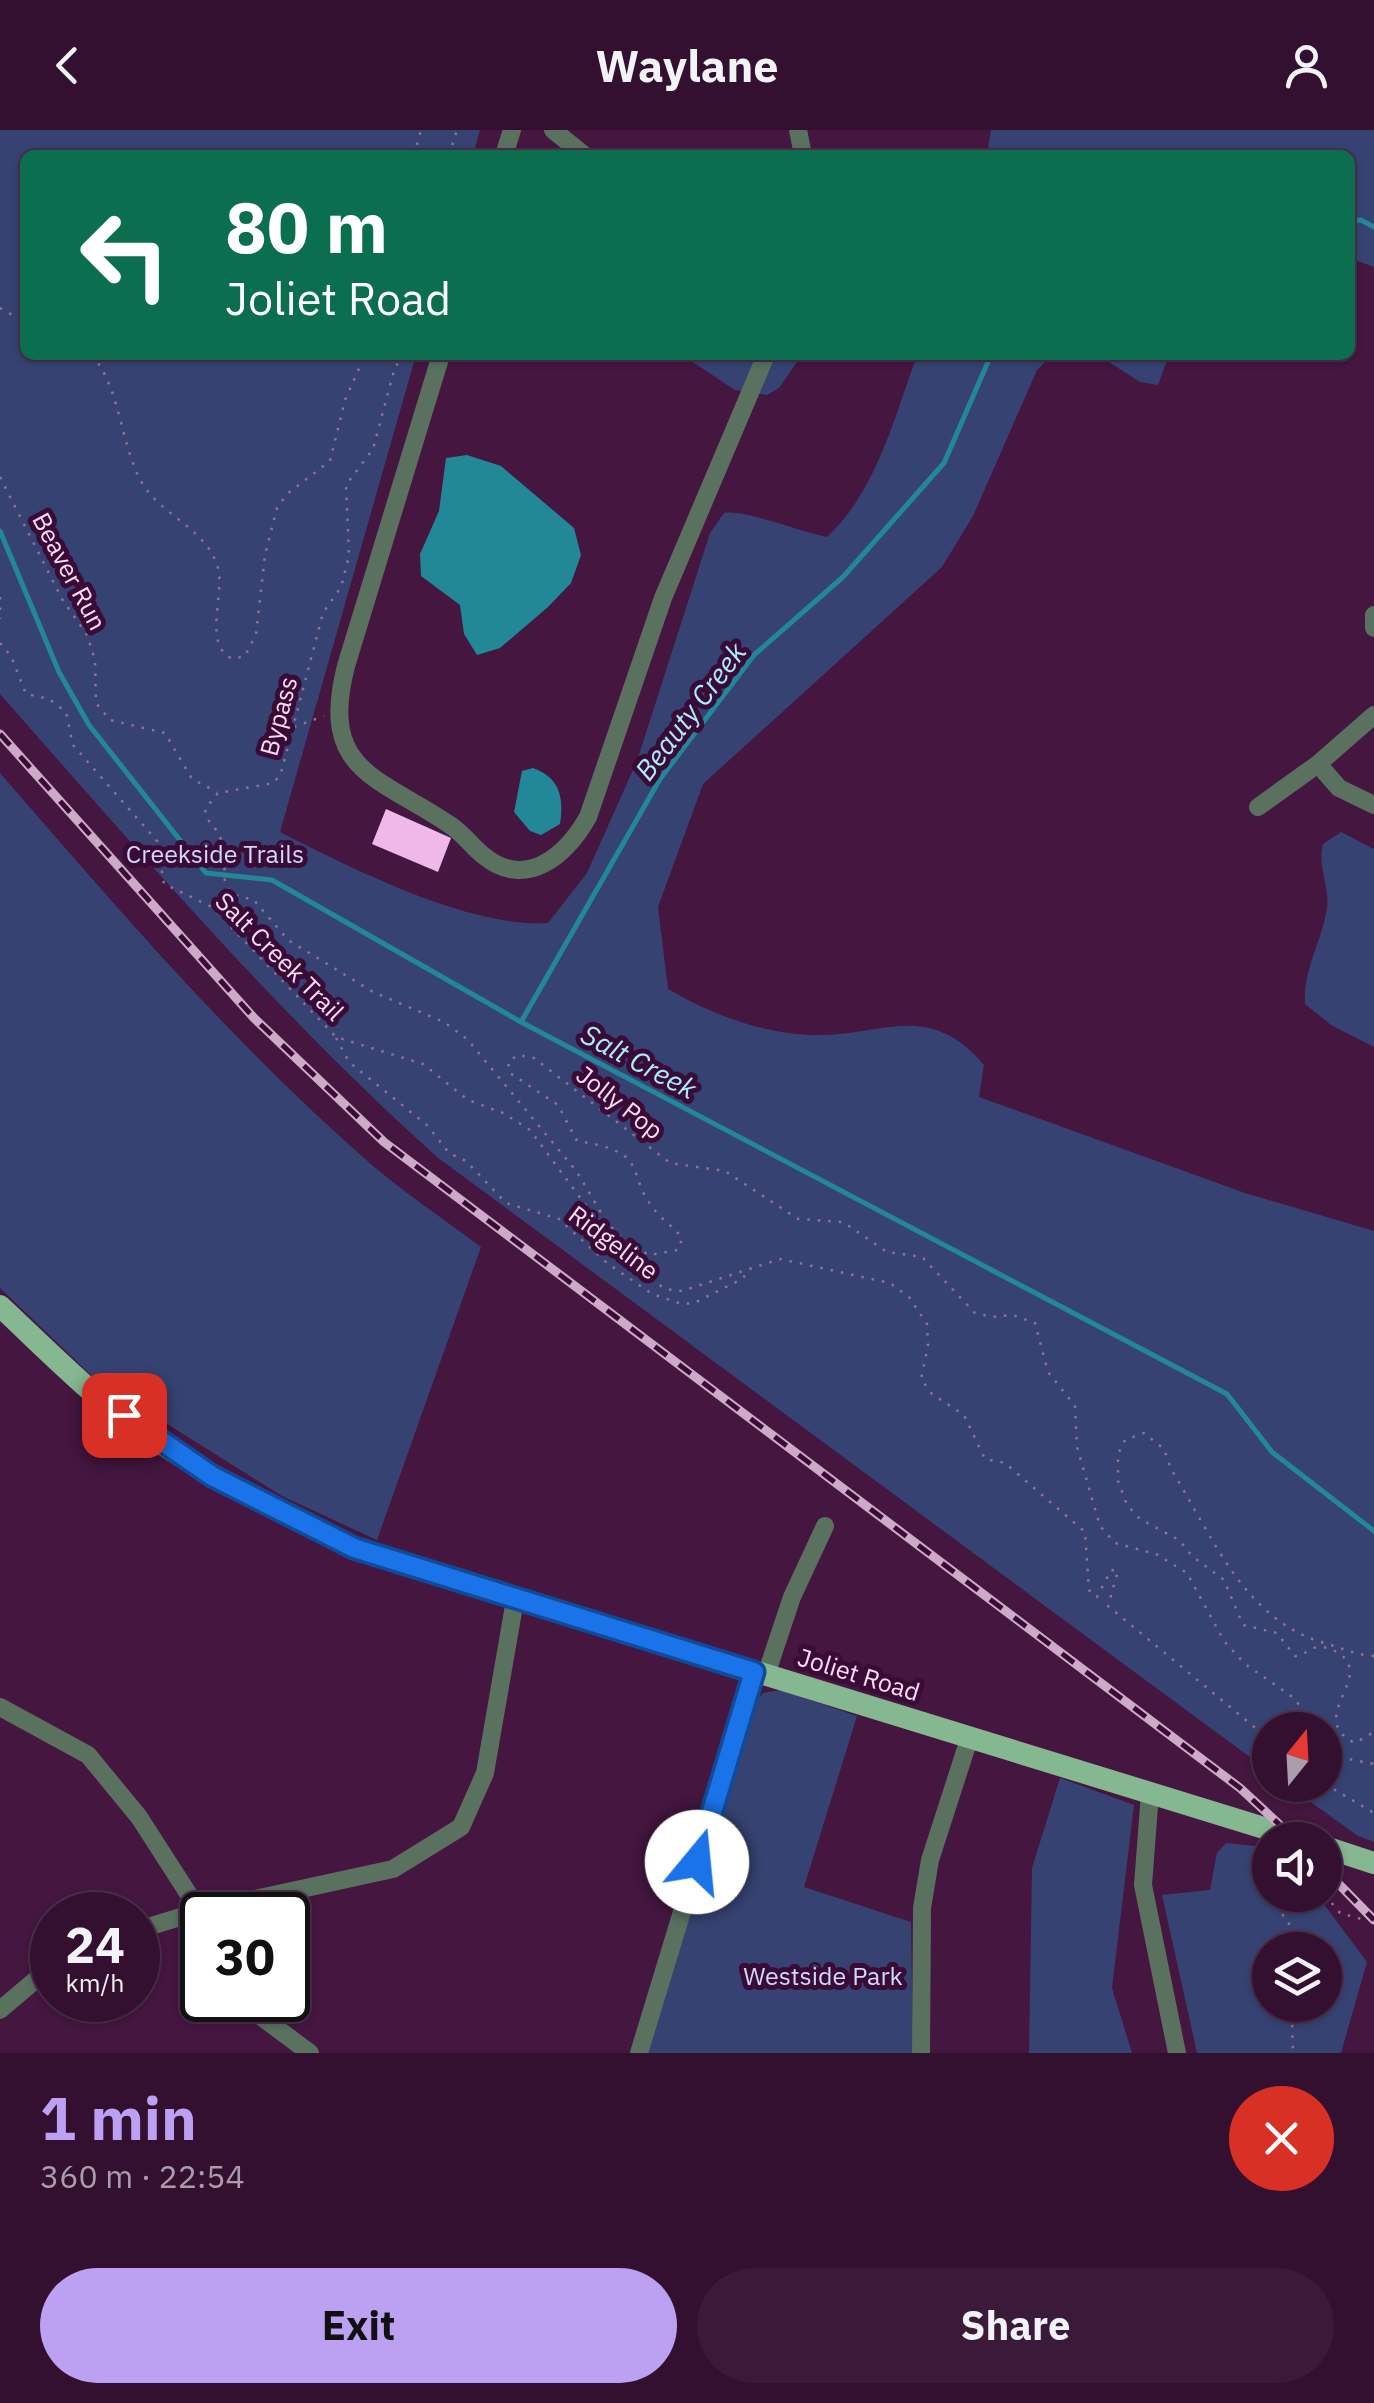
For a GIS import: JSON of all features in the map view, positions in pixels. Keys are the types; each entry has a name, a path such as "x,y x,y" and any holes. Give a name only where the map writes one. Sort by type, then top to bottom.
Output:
{"main road":[{"name":"Joliet Road","path":"0,1306 92,1392 212,1476 354,1548 1252,1824"},
{"path":"1342,1853 1374,1863"}],"street":[{"path":"553,130 578,150"},
{"path":"439,360 337,707 349,751 367,776 454,827 503,868 523,870 546,863 571,848 588,816 663,598 764,360"},
{"path":"1374,615 1374,628"},
{"path":"1258,807 1318,764 1374,714"},
{"path":"1318,764 1340,788 1374,805"},
{"path":"639,2053 760,1674 825,1526"},
{"path":"292,1892 392,1869 461,1828 485,1773 516,1600"},
{"path":"0,1707 88,1755 139,1816 188,1892"},
{"path":"922,2053 922,1908 930,1860 970,1736"},
{"path":"1150,1792 1143,1885 1177,2053"},
{"path":"0,2010 30,1985"},
{"path":"269,2022 310,2053"}],"path":[{"path":"95,360 141,481 214,556 220,586 216,640 224,654 236,658 248,652 254,642 265,554 278,508 286,494 330,460 345,400 363,360"},
{"name":"Bypass","path":"218,793 274,782 281,773 322,612 341,588 348,556 346,485 373,449 401,360"},
{"name":"Beaver Run","path":"0,477 62,599 87,635 95,660 96,703 110,720 165,732 192,779 218,793"},
{"path":"0,598 0,620"},
{"name":"Salt Creek Trail","path":"0,643 12,656 26,694 48,699 66,712 73,745 157,840 164,884 212,907 336,1037 423,1064 468,1100 503,1113 530,1130 571,1186"},
{"path":"293,728 337,707"},
{"path":"218,793 204,810 206,822 220,837 227,890 234,897 253,899 288,940 374,992 444,1022 468,1040 577,1172 571,1186 599,1223 602,1242 665,1289 682,1291 780,1259 890,1283 909,1297 927,1324 928,1345 920,1379 932,1394 964,1416 986,1459 1004,1463 1028,1480 1085,1532 1090,1590 1252,1725"},
{"name":"Ridgeline","path":"336,1037 348,1062 428,1126 449,1152 466,1161 506,1202 559,1220 608,1263 652,1294 682,1304 694,1303 742,1279 752,1266"},
{"name":"Jolly Pop","path":"577,1172 606,1221 623,1240 648,1255 678,1250 682,1239 674,1226 659,1216 628,1156 610,1146 577,1142 558,1104 510,1073 508,1062 518,1055 534,1058 670,1163 725,1171 798,1219 843,1222 886,1252 922,1257 975,1313 992,1318 1014,1315 1035,1323 1048,1372 1075,1406 1077,1447 1100,1526 1115,1544 1156,1554 1187,1573 1224,1641 1244,1664 1294,1698 1304,1712"},
{"path":"1374,1656 1356,1655 1295,1635 1268,1616 1249,1596 1172,1469 1164,1448 1144,1433 1125,1440 1118,1454 1118,1481 1127,1505 1140,1519 1179,1540 1192,1556 1224,1580 1243,1626 1277,1633 1295,1656 1317,1647 1338,1652 1347,1661 1350,1676 1336,1712 1336,1724 1343,1737 1355,1743 1374,1732"},
{"path":"1097,1597 1111,1570 1118,1572 1108,1606"},
{"path":"1342,1758 1374,1764"},
{"path":"1342,1794 1374,1812"},
{"path":"1339,1912 1365,1920"},
{"path":"1292,2022 1293,2053"}],"green space":[{"name":"Creekside Trails","path":"0,130 480,130 474,150 20,150 20,360 415,360 280,832 411,893 482,916 548,923 587,873 637,761 710,533 724,513 827,537 844,519 871,476 915,360 1047,360 1037,370 973,516 942,567 703,784 658,907 668,989 734,1020 789,1033 833,1035 901,1026 942,1032 963,1044 984,1065 979,1097 1245,1193 1374,1231 1374,1842 1358,1836 1311,1802 1342,1802 1342,1712 1252,1712 1252,1759 437,1157 321,1047 158,873 0,694"},
{"path":"991,130 1374,130 1374,267 1355,260 1355,150 988,150"},
{"path":"690,360 799,360 779,388 767,395 735,390"},
{"path":"1106,360 1167,360 1158,385 1140,382"},
{"path":"0,773 179,975 273,1073 372,1165 481,1247 377,1540 282,1496 94,1378 0,1288"},
{"path":"1341,832 1374,849 1374,1047 1331,1025 1305,1004 1307,979 1327,908 1323,844"},
{"name":"Westside Park","path":"781,1690 857,1716 804,1887 911,1922 913,2053 641,2053 754,1705 763,1693"},
{"path":"1060,1778 1134,1805 1112,1988 1132,2053 1029,2053 1032,1868"},
{"path":"1226,1843 1252,1846 1252,1912 1330,1912 1367,1962 1341,2053 1197,2053 1162,1895 1210,1890 1217,1853"}],"shaded area":[{"path":"467,455 501,466 574,528 581,555 571,583 548,607 500,648 477,655 464,634 460,605 421,576 420,554 439,511 446,458"},
{"path":"533,768 554,783 561,805 560,824 541,835 530,831 514,812 522,771"}],"building":[{"path":"386,809 451,838 438,872 372,844"}],"waterway":[{"name":"Beauty Creek","path":"1355,221 1374,227"},
{"name":"Beauty Creek","path":"521,1022 660,779 754,655 843,577 944,463 989,360"},
{"name":"Salt Creek","path":"0,531 59,672 89,725 206,873 272,880 521,1022 1227,1394 1272,1452 1374,1531"}],"railway":[{"path":"0,734 254,1018 384,1142 1240,1788 1277,1822"},
{"path":"1342,1887 1374,1920"}],"route":[{"path":"124,1415 212,1476 354,1548 754,1672 697,1862"}]}
